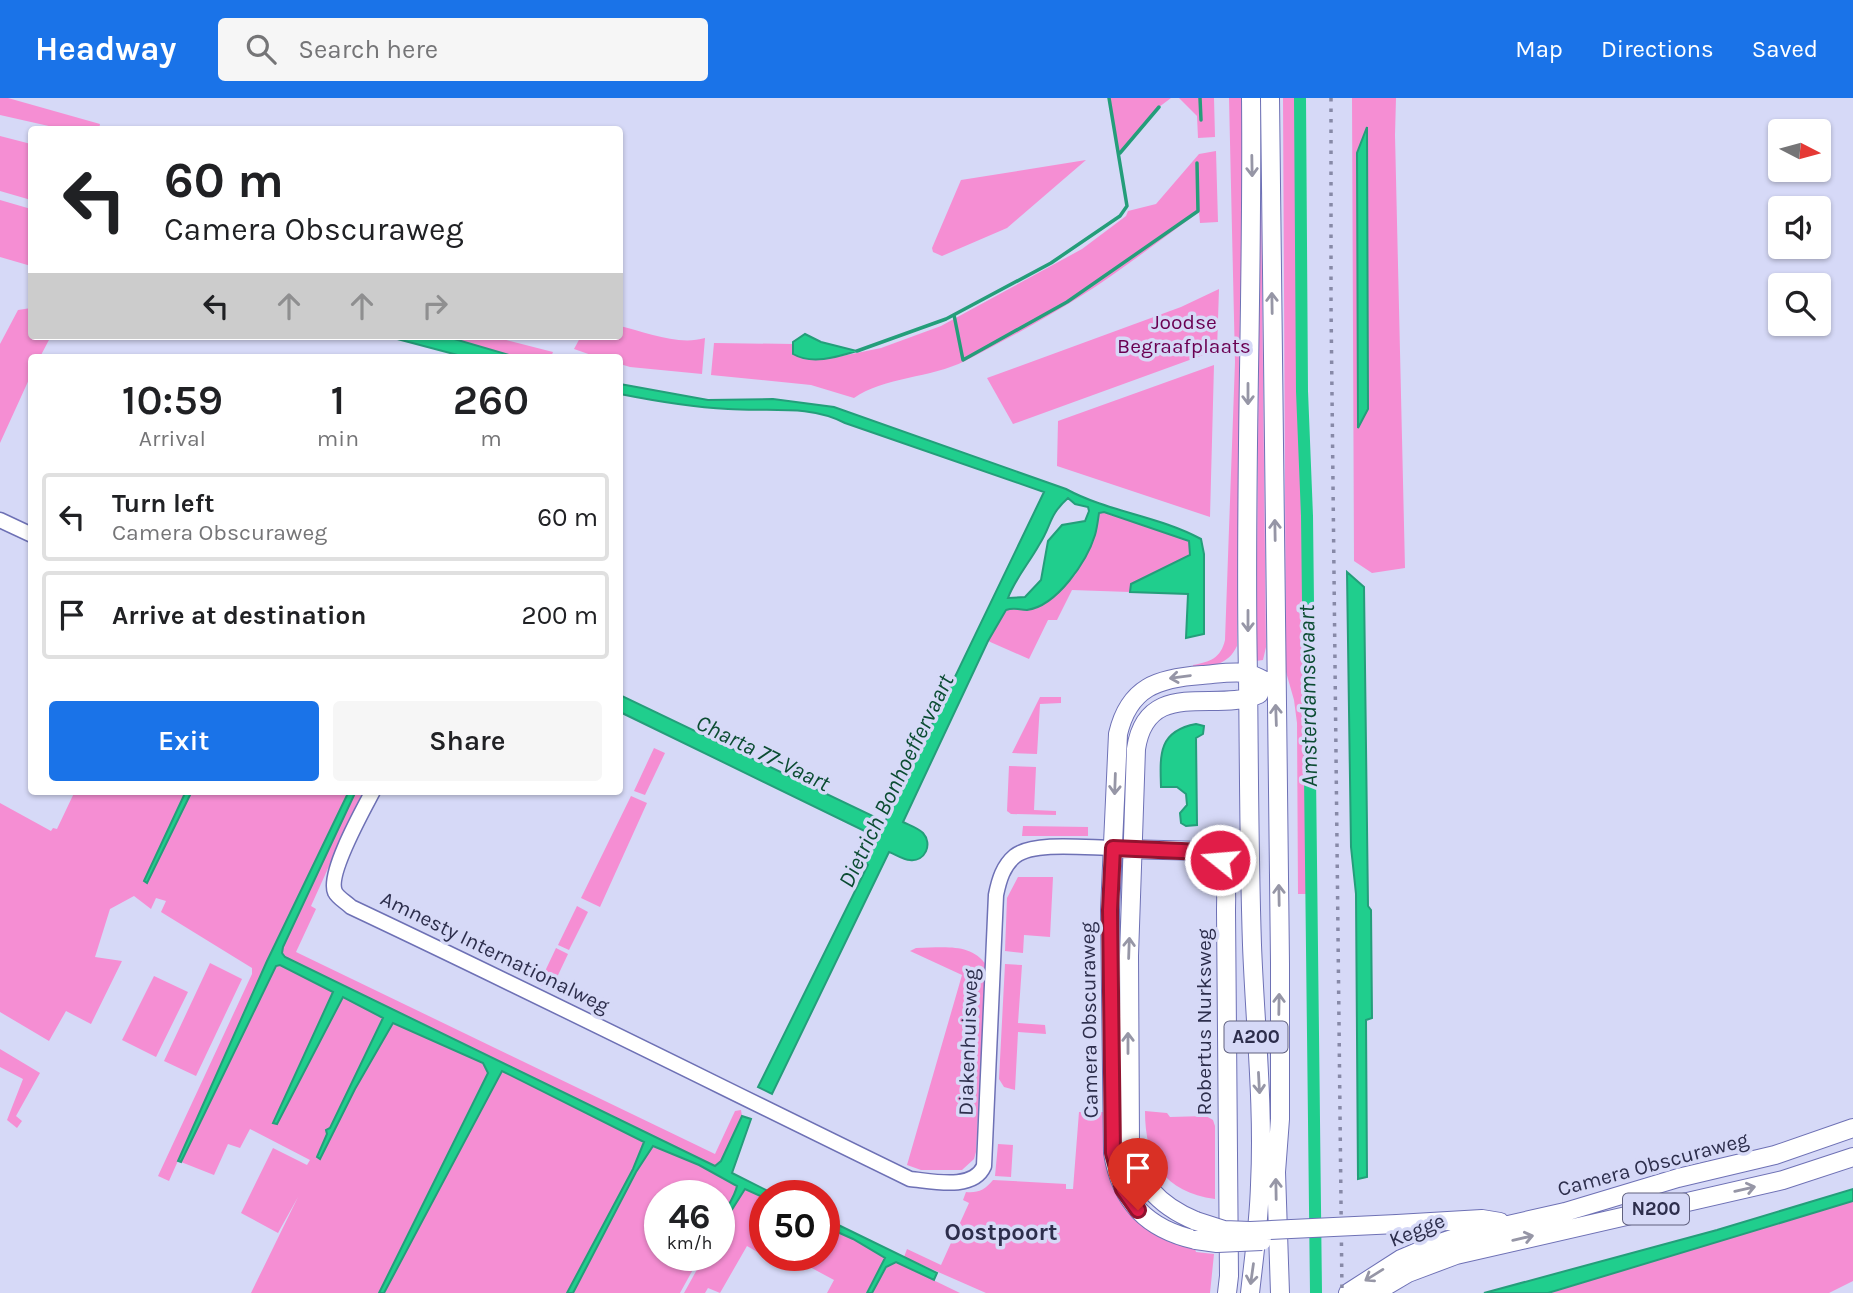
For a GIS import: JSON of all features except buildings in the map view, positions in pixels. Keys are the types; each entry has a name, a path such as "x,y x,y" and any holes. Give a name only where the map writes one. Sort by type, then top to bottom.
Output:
{"main road":[{"path":"1248,699 1251,98"},
{"path":"1270,98 1277,648 1275,686"},
{"name":"Camera Obscuraweg","path":"1275,686 1248,673 1218,673 1167,679 1149,687 1131,702 1121,721 1118,734 1110,910 1120,1016 1121,1118 1115,1166 1127,1197 1156,1224 1175,1234 1196,1240 1232,1243 1398,1230 1482,1219 1510,1224 1565,1212 1678,1178 1775,1155 1853,1128"},
{"name":"Camera Obscuraweg","path":"1120,1016 1133,849 1136,749 1140,734 1150,718 1164,706 1181,702 1248,699 1275,686"},
{"name":"A200","path":"1275,686 1280,963 1280,1119 1276,1172 1280,1293"},
{"name":"A200","path":"1248,699 1252,942 1261,1132 1260,1197 1250,1293"},
{"name":"Robertus Nurksweg","path":"1113,848 1212,853 1220,860 1226,880 1227,1293"},
{"name":"Camera Obscuraweg","path":"1121,1118 1131,1153 1144,1183 1167,1207 1196,1220 1224,1230 1398,1230 1456,1255 1783,1180 1853,1157"},
{"name":"Kegge","path":"1374,1293 1434,1245 1510,1224"},
{"name":"Kegge","path":"1348,1293 1405,1266 1456,1255"}],"street":[{"path":"0,520 28,533"},
{"name":"Amnesty Internationalweg","path":"371,795 342,852 333,884 336,894 351,906 533,992 737,1096 809,1129"},
{"name":"Diakenhuisweg","path":"809,1129 910,1179 964,1181 981,1174 986,1138 999,880 1017,855 1031,849 1113,848"}],"green space":[{"path":"0,98 8,98 100,124 49,126 0,115"},
{"path":"1109,98 1171,98 1159,107 1119,154"},
{"path":"1179,98 1214,98 1215,137 1198,138 1197,116"},
{"path":"1229,98 1244,98 1246,217 1240,302 1237,646 1224,661 1193,668 1193,665 1210,661 1218,655 1225,640 1235,362"},
{"path":"1257,98 1260,98 1266,647 1263,660 1256,661 1259,342"},
{"path":"1283,98 1298,98 1309,894 1298,894 1297,723 1286,672"},
{"path":"1352,98 1396,98 1405,568 1372,573 1354,561"},
{"path":"0,136 28,143 28,199 0,191"},
{"path":"1216,151 1218,222 1200,223 1199,212 1081,296 1024,330 952,367 879,386 854,398 811,385 711,375 714,343 793,344 792,348 837,357 881,348 941,326 1082,249 1126,216 1128,211 1156,204 1199,154"},
{"path":"1086,160 1007,228 942,256 933,252 932,248 961,180"},
{"path":"0,200 28,208 28,265 0,257"},
{"name":"Joodse Begraafplaats","path":"1219,289 1217,350 1013,424 987,378 1181,307"},
{"path":"28,308 28,340 49,340 42,354 28,354 28,382 0,443 0,344 18,310"},
{"path":"623,327 673,339 705,338 702,374 630,367 623,365 623,354 588,354 574,349 579,340 623,340"},
{"path":"458,340 506,340 553,352 506,354"},
{"path":"1214,365 1210,517 1057,466 1058,421"},
{"path":"1104,512 1189,541 1190,555 1131,584 1130,592 1072,590 1057,620 1048,620 1029,659 988,641 1006,610 1016,607 1026,610 1075,575 1095,535 1099,513"},
{"path":"1040,697 1061,697 1061,703 1040,704 1037,754 1012,753"},
{"path":"654,748 665,753 645,795 634,791"},
{"path":"1009,766 1036,767 1034,810 1056,811 1056,815 1011,814 1007,811"},
{"path":"73,795 184,795 144,881 147,883 190,795 347,795 267,961 169,1181 158,1176 252,974 252,968 161,912 166,901 156,898 151,909 134,896 110,909 95,957 122,961 91,1024 66,1011 49,1041 0,1012 0,803 51,831 53,828 57,829"},
{"path":"354,795 361,795 311,906 316,909 296,952 715,1154 735,1111 741,1110 742,1116 721,1161 715,1166 285,957 282,953"},
{"path":"631,796 647,803 600,907 581,898"},
{"path":"1023,826 1088,827 1088,836 1022,836"},
{"path":"1018,877 1053,877 1050,937 1024,935 1023,953 1005,951 1007,898"},
{"path":"577,906 588,912 569,950 558,945"},
{"path":"945,947 964,950 980,958 986,965 976,1152 974,1159 962,1170 921,1170 907,1165 962,975 910,951 916,948"},
{"path":"556,948 568,954 551,990 539,984"},
{"path":"210,963 242,979 196,1076 164,1061"},
{"path":"1005,964 1022,965 1018,1023 1045,1025 1046,1034 1018,1032 1015,1090 1004,1087 999,1079"},
{"path":"280,965 333,992 273,1122 277,1123 343,997 384,1018 330,1128 326,1130 327,1134 317,1157 321,1158 355,1089 393,1023 484,1063 488,1073 379,1293 251,1293 298,1197 278,1233 241,1213 273,1148 307,1165 310,1160 250,1129 240,1148 228,1144 214,1175 181,1162 276,966"},
{"path":"154,976 188,992 156,1057 122,1040"},
{"path":"0,1049 40,1073 16,1116 22,1121 17,1128 7,1120 23,1079 0,1067"},
{"path":"502,1071 644,1142 633,1169 567,1293 384,1293"},
{"path":"1145,1111 1167,1113 1170,1117 1206,1116 1213,1120 1215,1199 1183,1189 1161,1171 1149,1145"},
{"path":"1079,1112 1103,1112 1108,1175 1114,1190 1134,1216 1151,1232 1169,1242 1195,1249 1196,1252 1214,1254 1210,1293 986,1293 904,1257 907,1249 941,1265 969,1203 963,1200 966,1192 981,1190 993,1180 1066,1184 1066,1189 1073,1189"},
{"path":"998,1144 1013,1145 1011,1177 995,1176"},
{"path":"653,1146 699,1165 726,1180 644,1180 644,1271 692,1271 680,1293 573,1293 636,1172"},
{"path":"745,1189 749,1191 749,1247 747,1246 735,1267 735,1205"},
{"path":"1853,1201 1853,1281 1829,1293 1548,1293"},
{"path":"840,1233 885,1258 866,1293 827,1293 834,1280 817,1271 840,1271"},
{"path":"896,1262 960,1293 872,1293 887,1267"},
{"path":"696,1271 733,1271 720,1293 708,1288 705,1293 684,1293"}],"shaded area":[{"path":"1367,127 1368,409 1358,428 1357,153"},
{"path":"805,334 821,342 857,351 825,359 800,357 793,354 793,342"},
{"path":"401,340 458,340 506,354 454,354"},
{"path":"623,385 708,400 773,399 834,407 1082,497 1185,531 1201,539 1204,554 1204,634 1186,638 1188,594 1130,592 1131,584 1190,555 1189,541 1104,512 1099,513 1095,535 1085,557 1060,591 1038,607 1006,610 988,641 903,822 923,833 927,842 926,851 915,860 889,852 772,1094 758,1087 868,865 866,863 877,837 623,713 623,696 885,822 1044,492 817,413 700,407 623,395","holes":["1068,498 1075,504 1088,507 1085,521 1062,525 1048,541 1041,580 1025,597 1008,598 1057,510"]},
{"path":"1347,572 1364,587 1368,906 1371,910 1372,1018 1366,1020 1367,1177 1358,1179 1356,894 1351,847"},
{"path":"1196,724 1204,726 1203,734 1196,738 1197,825 1186,826 1181,823 1180,813 1187,805 1186,794 1177,787 1161,787 1161,765 1168,739 1174,732"},
{"path":"184,795 190,795 147,883 144,881"},
{"path":"347,795 354,795 283,947 282,953 285,957 715,1166 721,1161 742,1116 751,1119 732,1173 749,1182 749,1191 745,1189 735,1205 735,1180 726,1180 699,1165 653,1146 636,1172 573,1293 567,1293 633,1169 644,1142 502,1071 384,1293 379,1293 488,1073 483,1063 393,1023 355,1089 320,1159 317,1157 327,1134 326,1130 330,1128 383,1018 343,997 277,1124 273,1123 333,992 280,965 276,966 181,1162 178,1161 267,961"},
{"path":"1853,1189 1853,1201 1548,1293 1484,1293 1717,1230"},
{"path":"840,1226 937,1273 934,1280 896,1262 886,1267 872,1293 867,1293 885,1258 840,1233"}],"waterway":[{"path":"857,351 946,319 1051,263 1120,216 1127,206 1109,98"},
{"path":"1200,98 1201,120"},
{"name":"Amsterdamsevaart","path":"1300,98 1316,1293"},
{"path":"1120,153 1159,107"},
{"path":"954,315 963,360 1067,302 1198,211 1197,163"}],"railway":[{"path":"1331,98 1342,1293"}],"district":[{"name":"Oostpoort","path":"1001,1232"}],"route":[{"path":"1138,1210 1123,1189 1113,1153 1110,910 1113,848 1204,852 1212,853 1220,860"}],"water label":[{"name":"Charta 77-Vaart","path":"763,753"},
{"name":"Dietrich Bonhoeffervaart","path":"896,781"}]}
